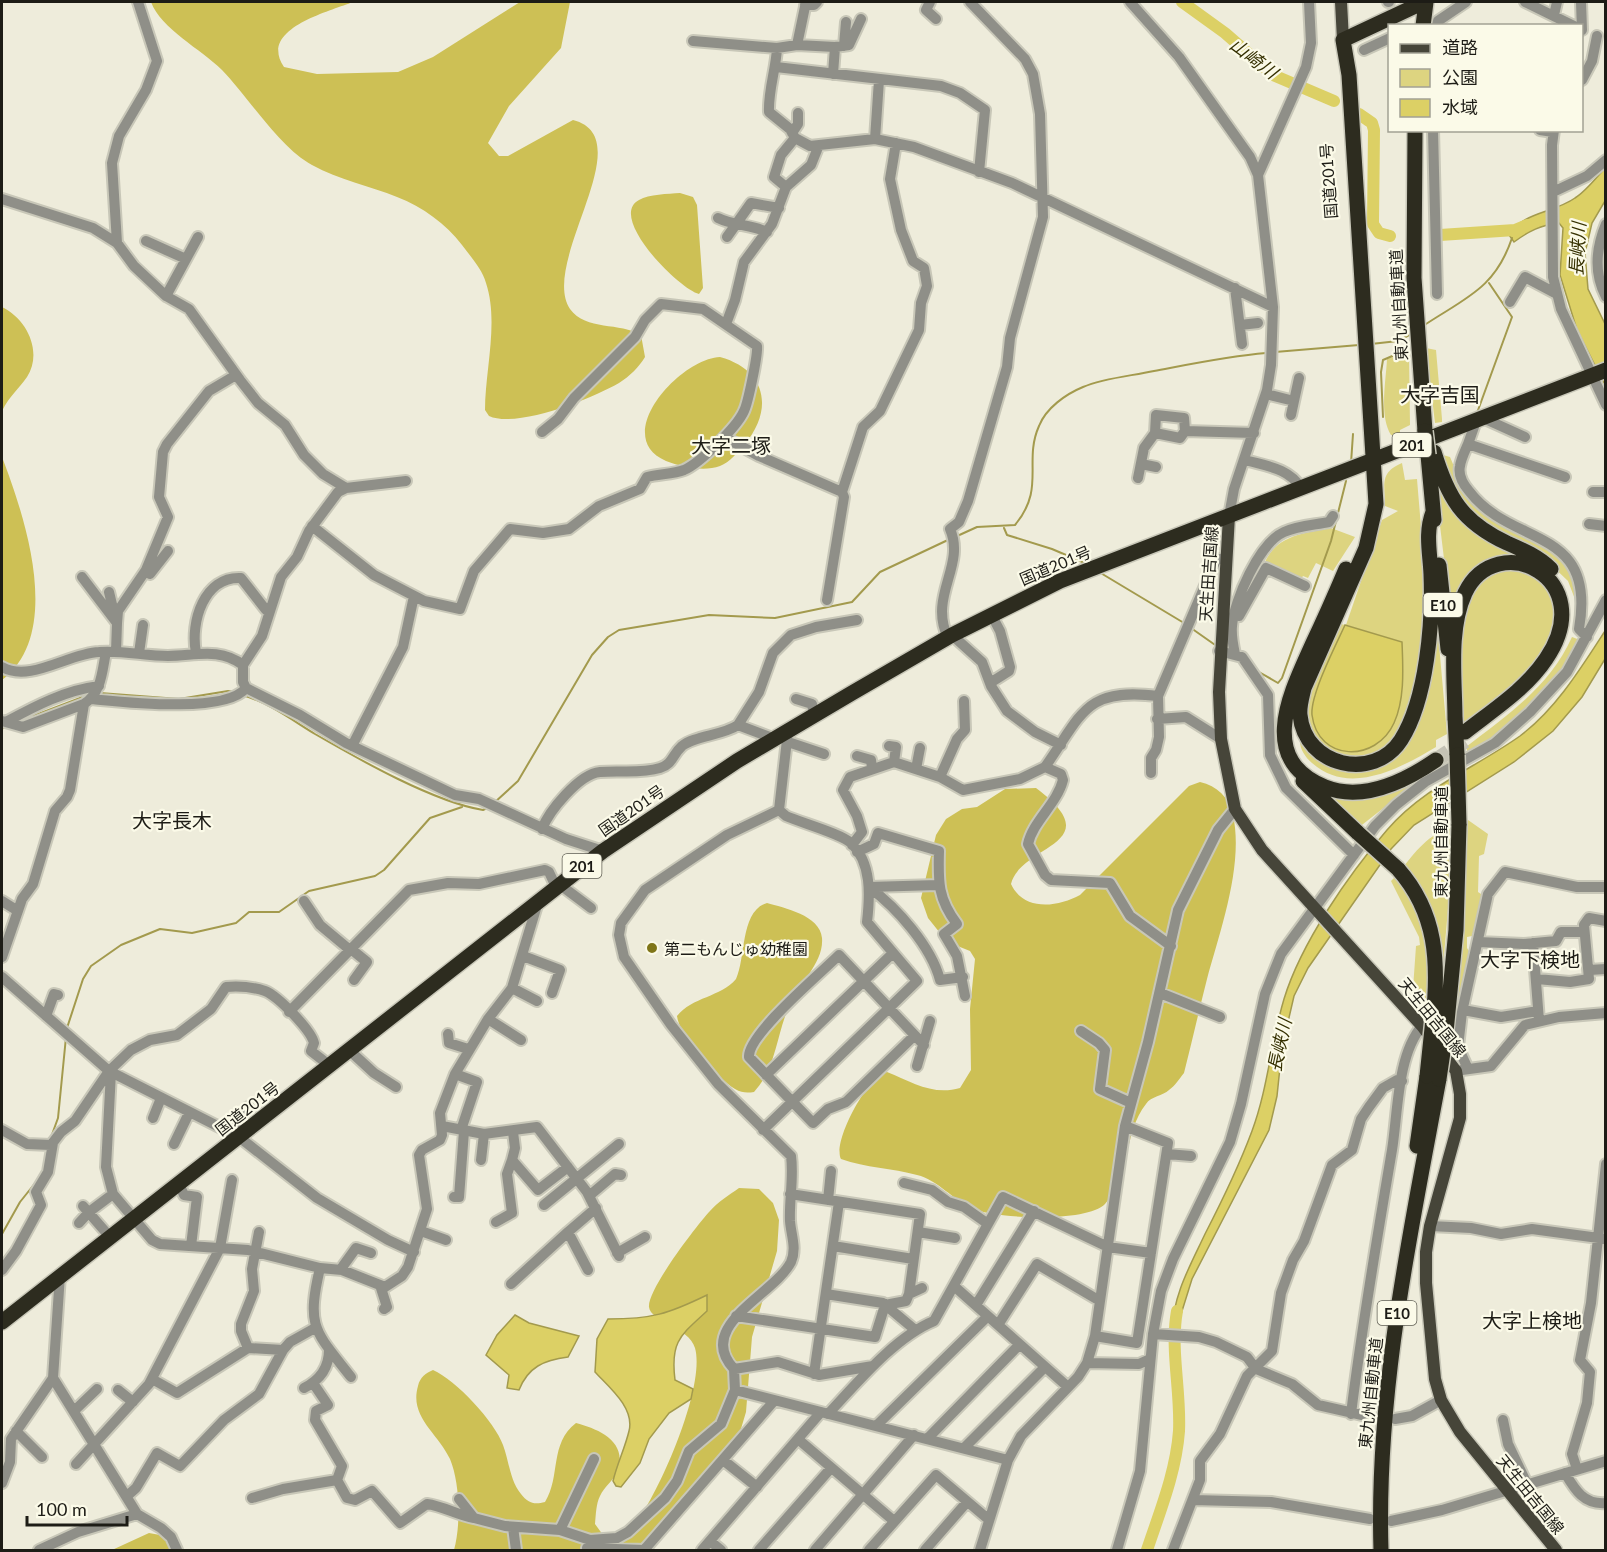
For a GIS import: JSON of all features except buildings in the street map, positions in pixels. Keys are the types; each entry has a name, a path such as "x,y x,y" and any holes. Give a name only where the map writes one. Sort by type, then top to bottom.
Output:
{"highway":[{"path":"1343,40 1425,2 1423,24"},
{"name":"国道201号","path":"1343,40 1349,75 1361,345 1369,462"},
{"name":"東九州自動車道","path":"1381,1551 1383,1434 1398,1306 1433,1077 1446,1032 1456,930 1459,824 1455,720 1433,512 1431,453 1416,309 1413,228 1415,132"},
{"name":"国道201号","path":"2,1314 23,1305 179,1184 235,1135 349,1050 603,851 656,814 784,737 814,715 950,636 1060,581 1597,374"},
{"path":"1431,453 1443,482 1462,512 1485,531 1548,566 1559,577 1570,600 1570,626 1552,665 1528,692 1465,737 1522,686 1553,648 1560,633 1563,610 1557,590 1541,572 1522,564 1503,564 1487,570 1471,583 1462,602 1456,631 1455,720"},
{"path":"1287,752 1310,779 1341,791 1380,788 1418,772 1436,756 1388,778 1357,783 1329,780 1310,768 1295,743 1293,723 1304,688 1371,533 1376,504 1369,462"},
{"path":"1369,462 1362,530 1290,696 1283,731 1287,752 1298,776 1398,869 1416,892 1433,933 1437,965 1427,1023 1433,1077"},
{"path":"1304,688 1300,703 1301,723 1312,745 1326,756 1347,765 1360,766 1384,758 1394,749 1409,725 1421,686 1430,602 1427,528 1433,512"}],"main road":[{"path":"1341,2 1343,40"},
{"name":"天生田吉国線","path":"1229,516 1224,558 1220,651 1221,739 1235,809 1262,850 1346,941 1427,1023 1462,1070 1460,1118 1430,1226 1426,1283 1432,1364 1441,1400 1466,1441 1556,1551"}],"street":[{"path":"117,243 112,163 118,136 146,90 157,61 138,2"},
{"path":"797,45 806,3 814,5 818,2"},
{"path":"930,2 926,10 936,19"},
{"path":"970,2 1025,59 1033,74 1040,114 1043,197 1041,230 1010,338 1004,378 968,501 959,522 950,529 956,543 941,598 942,620 950,636 982,662 990,683 1007,711 1035,732 1061,745"},
{"path":"1130,2 1179,57 1250,157 1258,175 1273,307 1271,365 1266,393 1231,499 1229,516"},
{"path":"1258,175 1306,67 1311,43 1309,2"},
{"path":"1437,24 1438,21 1466,2"},
{"path":"1525,2 1570,24"},
{"path":"1554,15 1557,2"},
{"path":"1581,2 1582,24"},
{"path":"693,41 777,48 797,45 849,45 861,19"},
{"path":"832,74 846,22"},
{"path":"1583,30 1601,35 1592,61 1583,77"},
{"path":"1364,50 1388,38"},
{"path":"777,48 777,67 769,97 769,112 802,144 819,145 875,138 896,142 1043,197 1273,307"},
{"path":"777,67 951,88 985,110 979,172"},
{"path":"875,138 879,80"},
{"path":"786,187 774,177 781,156 798,124 798,113"},
{"path":"1433,132 1437,294"},
{"path":"1554,132 1553,277 1561,309 1597,374 1605,405"},
{"path":"827,600 844,497 842,492 863,427 880,411 920,330 921,303 927,286 924,268 914,261 901,230 890,179 896,142"},
{"path":"726,324 735,300 744,262 767,232 786,187 811,165 819,145"},
{"path":"1553,192 1581,180 1605,160"},
{"path":"2,199 93,228 117,243 134,267 166,296 189,309 258,403 285,425 296,446 310,461 323,474 346,488"},
{"path":"727,237 751,203 779,208"},
{"path":"718,218 735,226 753,225 767,232"},
{"path":"1605,224 1597,259 1599,280 1605,297"},
{"path":"166,296 198,237"},
{"path":"146,241 186,259"},
{"path":"1510,302 1525,277 1557,294"},
{"path":"1235,288 1242,344"},
{"path":"312,526 374,575 424,601 460,609 474,571 510,529 543,533 569,529 599,506 640,489 647,477 684,470 724,437 745,411 758,353 752,342 739,336 726,324 703,309 661,304 645,320 635,337 574,398 558,419 542,432"},
{"path":"1240,325 1258,323"},
{"path":"150,574 168,517 159,497 163,452 166,444 209,391 236,375"},
{"path":"1291,415 1299,378"},
{"path":"1266,393 1294,401"},
{"path":"1138,478 1144,448 1155,433 1156,416 1184,418 1185,431 1180,438 1155,433"},
{"path":"1526,437 1480,419 1460,464 1464,485 1490,513 1530,532 1563,554 1578,577 1582,590 1579,629 1587,636"},
{"path":"1185,431 1254,433"},
{"path":"724,437 759,456 842,492"},
{"path":"1468,444 1565,477"},
{"path":"1245,460 1285,472 1295,479 1301,488"},
{"path":"1141,464 1156,467"},
{"path":"242,692 243,665 262,636 265,610 281,577 297,557 312,526 338,492 346,488 406,481"},
{"path":"1593,492 1605,492"},
{"path":"1235,654 1232,636 1234,615 1249,576 1268,544 1284,532 1329,522 1333,516"},
{"path":"1589,524 1605,526"},
{"path":"2,957 5,940 22,899 33,884 55,811 70,790 93,695 111,652 118,611 168,551"},
{"path":"1150,773 1151,758 1156,750 1159,737 1158,696 1216,560 1224,558"},
{"path":"1234,615 1239,616 1266,568 1305,586"},
{"path":"82,576 117,623"},
{"path":"196,653 192,637 199,612 208,591 219,582 241,578 265,610"},
{"path":"109,592 117,623"},
{"path":"352,746 403,647 414,596"},
{"path":"1118,1551 1140,1471 1150,1359 1161,1291 1173,1259 1230,1142 1271,976 1281,954 1354,855 1396,805 1425,782 1495,743 1513,728 1567,672 1605,600"},
{"path":"990,683 1009,671 1010,667 1000,631 991,614"},
{"path":"738,725 759,692 773,653 791,635 816,627 857,620"},
{"path":"139,653 143,625"},
{"path":"2,667 16,672 25,671 99,651 167,656 217,653 232,657 243,665"},
{"path":"1220,651 1235,654 1246,662 1268,695 1270,755 1286,788 1354,855"},
{"path":"4,721 37,705 77,690 93,695 192,705 242,692 300,715 352,746 454,795 491,805 542,829 603,851"},
{"path":"855,849 862,828 843,790 850,777 894,762 940,777 963,790 1020,779 1046,767 1084,712 1103,697 1143,694 1158,696"},
{"path":"4,721 23,727 93,695"},
{"path":"796,699 812,704 814,715"},
{"path":"940,777 957,739 964,730 964,700"},
{"path":"1157,719 1186,717 1221,739"},
{"path":"542,829 552,810 577,784 598,772 628,773 670,765 683,745 738,725 784,737 824,754"},
{"path":"779,810 784,737"},
{"path":"889,746 896,747 894,762"},
{"path":"916,769 920,748"},
{"path":"857,756 871,760 872,768"},
{"path":"1046,767 1061,774 1063,780 1054,802 1029,839 1030,850 1045,875 1051,880 1110,883 1130,916 1171,946"},
{"path":"980,1551 1008,1460 1021,1436 1087,1364 1095,1336 1125,1126 1182,898 1218,830 1235,809"},
{"path":"763,1130 917,981 867,922 869,887 865,868 850,842 786,816 779,810"},
{"path":"587,1546 617,1538 628,1532 665,1498 677,1481 689,1451 721,1424 735,1390 734,1369 724,1358 723,1337 736,1316 779,1278 791,1261 794,1248 790,1194 791,1156 718,1084 671,1025 624,957 619,935 621,923 645,890 727,835 779,810"},
{"path":"855,849 874,844 878,834 939,851 938,885 950,915 957,924 944,934 957,956 965,996"},
{"path":"289,1012 409,890 448,883 479,884 545,870 549,872 557,885 591,908"},
{"path":"1538,1016 1519,1030 1491,1066 1462,1070 1458,1047 1463,1010 1488,894 1505,872 1576,887 1605,887"},
{"path":"869,887 938,885"},
{"path":"869,887 884,898 927,949 935,961 940,980 963,977"},
{"path":"2,901 18,911"},
{"path":"304,901 320,925 367,962 354,980"},
{"path":"110,1072 106,1167 113,1194 152,1240 160,1244 255,1251 352,1275 381,1285 395,1283 402,1276 414,1252 428,1209 419,1155 422,1150 440,1140 442,1126 439,1120 440,1113 455,1074 468,1049 512,988 538,902"},
{"path":"1537,979 1570,982 1588,979 1589,970 1583,932 1587,919 1605,921"},
{"path":"1478,942 1533,943 1556,940 1561,932 1583,932"},
{"path":"1533,943 1538,1016"},
{"path":"766,1075 893,953"},
{"path":"914,1036 846,1102 828,1109 813,1123 749,1057 748,1053 757,1034 839,955 924,1046"},
{"path":"523,957 560,970 552,993"},
{"path":"1589,970 1605,969"},
{"path":"2,976 110,1072 235,1135 317,1198 388,1240 414,1252"},
{"path":"2,1270 16,1251 42,1205 36,1192 48,1172 50,1145 75,1121 110,1072 139,1044 177,1035 211,1009 226,987 239,986 265,991 312,1035 314,1043 311,1051 329,1065"},
{"path":"512,988 537,1001"},
{"path":"1160,993 1220,1017"},
{"path":"46,1016 54,994 58,996"},
{"path":"1463,1010 1501,1017 1605,1013"},
{"path":"488,1019 521,1040"},
{"path":"917,1066 930,1021"},
{"path":"1153,1334 1199,1337 1247,1357 1256,1369 1292,1384 1318,1405 1357,1415 1363,1317 1402,1081 1412,1039 1427,1023"},
{"path":"1081,1031 1100,1043 1105,1050 1100,1089 1131,1103"},
{"path":"448,1034 449,1043 468,1049"},
{"path":"349,1050 374,1073 396,1087"},
{"path":"455,1074 477,1082 463,1130 460,1197"},
{"path":"1173,1551 1200,1479 1200,1461 1220,1434 1247,1376 1272,1351 1281,1293 1293,1260 1304,1241 1332,1165 1352,1150 1361,1119 1383,1088 1397,1080 1402,1081"},
{"path":"153,1118 161,1098"},
{"path":"235,1135 248,1107"},
{"path":"174,1144 189,1113"},
{"path":"442,1126 484,1134 513,1132 537,1127 589,1196 618,1254 645,1237"},
{"path":"1095,1336 1137,1343 1167,1154 1168,1143 1125,1126"},
{"path":"2,1130 27,1144 50,1145"},
{"path":"496,1222 512,1214 507,1174 515,1148 513,1132"},
{"path":"481,1160 484,1134"},
{"path":"543,1186 548,1202 619,1144"},
{"path":"1167,1154 1188,1159"},
{"path":"512,1160 538,1190 568,1167"},
{"path":"1577,1469 1572,1454 1584,1413 1590,1372 1580,1360 1601,1239 1605,1164"},
{"path":"814,1374 833,1246 834,1201 831,1171"},
{"path":"589,1196 615,1174 621,1175"},
{"path":"76,1464 95,1446 152,1379 220,1248 232,1180"},
{"path":"904,1183 932,1190 948,1202 964,1207 988,1224"},
{"path":"179,1184 184,1195 196,1197 191,1246"},
{"path":"79,1223 86,1209 113,1194"},
{"path":"790,1194 920,1214 909,1294 906,1301 885,1305 826,1294"},
{"path":"702,1551 824,1413 914,1329 934,1322 1003,1197 1108,1246 1151,1253"},
{"path":"511,1284 596,1208"},
{"path":"86,1209 110,1237"},
{"path":"976,1305 1034,1211"},
{"path":"1430,1226 1471,1228 1501,1234 1532,1229 1601,1239"},
{"path":"421,1231 446,1240"},
{"path":"248,1348 241,1331 241,1324 254,1291 252,1269 259,1232"},
{"path":"918,1232 955,1238"},
{"path":"568,1233 588,1270"},
{"path":"833,1246 913,1259"},
{"path":"343,1266 356,1248 366,1247"},
{"path":"998,1325 1037,1264 1100,1301"},
{"path":"351,1377 315,1328 312,1300 326,1269 334,1265 343,1266 352,1269 352,1275"},
{"path":"2,1483 8,1472 6,1449 53,1378 60,1275"},
{"path":"381,1285 387,1307 384,1309"},
{"path":"954,1286 1068,1387"},
{"path":"909,1294 922,1288"},
{"path":"736,1316 875,1337 885,1305"},
{"path":"885,1305 914,1329"},
{"path":"877,1425 987,1317"},
{"path":"127,1496 136,1488 156,1453 174,1466 180,1466 224,1420 259,1394 283,1350 290,1342 315,1328"},
{"path":"928,1438 1019,1345"},
{"path":"152,1379 174,1392 181,1392 248,1348 283,1350"},
{"path":"329,1350 327,1367 308,1386 328,1404 314,1415 342,1466 338,1480 350,1500 372,1491 400,1523 427,1504 457,1516 513,1527 560,1530 587,1546 644,1550 774,1401"},
{"path":"1087,1364 1139,1364 1150,1359"},
{"path":"734,1369 778,1362 819,1375 873,1366"},
{"path":"964,1448 1045,1367"},
{"path":"53,1378 137,1514 161,1528 171,1537 177,1551"},
{"path":"74,1412 97,1389"},
{"path":"118,1389 134,1402"},
{"path":"735,1390 1008,1460"},
{"path":"1395,1419 1412,1416 1441,1400"},
{"path":"1503,1420 1508,1444 1527,1484"},
{"path":"16,1431 42,1457"},
{"path":"815,1551 914,1435"},
{"path":"799,1440 894,1521"},
{"path":"560,1530 594,1459"},
{"path":"723,1460 757,1487"},
{"path":"1391,1521 1605,1461"},
{"path":"759,1551 831,1468"},
{"path":"1565,1473 1575,1491 1588,1502 1605,1503"},
{"path":"869,1551 936,1475 988,1519"},
{"path":"252,1498 283,1489 338,1480"},
{"path":"459,1499 474,1518"},
{"path":"1193,1500 1271,1502 1370,1520"},
{"path":"925,1551 967,1502"},
{"path":"39,1551 78,1532 137,1514"},
{"path":"513,1527 516,1551"},
{"path":"710,1541 721,1551"}],"green space":[{"path":"1426,348 1436,350 1442,422 1435,423"},
{"path":"1409,352 1410,425 1400,430 1400,436 1391,435 1387,427 1384,408 1387,359"},
{"path":"1443,455 1450,457 1464,490 1479,511 1557,553 1576,579 1578,607 1568,581 1544,558 1474,520 1443,466"},
{"path":"1402,463 1405,480 1417,479 1424,570 1420,665 1414,695 1404,723 1393,741 1378,753 1362,759 1345,759 1329,754 1317,744 1308,728 1306,708 1315,676 1341,624 1345,625 1314,696 1401,695 1402,642 1346,625 1382,520 1398,511 1385,506 1384,485 1390,471"},
{"path":"1439,483 1464,521 1485,537 1525,558 1497,559 1451,617 1435,484"},
{"path":"1331,528 1355,537 1333,571 1316,563 1308,578 1303,576 1301,579 1265,562 1270,553 1284,541 1302,534"},
{"path":"1504,569 1529,574 1544,584 1558,607 1556,627 1539,660 1525,676 1494,704 1464,722 1460,647 1465,610 1472,593 1483,579"},
{"path":"1436,611 1447,734 1436,740 1436,747 1374,776 1342,778 1326,773 1312,763 1300,746 1300,739 1348,771 1410,736"},
{"path":"1572,637 1580,640 1558,674 1532,704 1502,731 1468,753 1466,747 1512,711 1540,685 1563,654"},
{"path":"1449,764 1404,792 1358,828 1322,792 1331,796"},
{"path":"1468,820 1488,834 1484,854 1479,856 1478,892 1484,896 1472,936 1467,937 1467,948 1471,954 1458,1001 1454,1001"},
{"path":"1451,829 1449,896 1441,992 1438,938 1402,869 1417,850 1436,834"},
{"path":"1395,877 1418,913 1426,938 1429,963 1428,1004 1412,1003 1416,946 1420,945 1419,937 1391,881"}],"shaded area":[{"path":"151,2 353,2 299,24 280,42 278,54 284,67 317,74 398,72 433,57 520,2 570,2 561,48 509,106 488,143 499,156 508,156 573,120 592,131 598,151 595,175 567,262 564,288 570,309 585,321 633,331 641,335 645,357 643,361 619,383 555,410 517,418 502,419 489,416 485,410 491,330 490,298 482,273 456,237 425,211 407,201 333,175 300,157 276,135 222,70 163,21"},
{"path":"680,193 693,197 697,205 703,288 699,294 677,280 663,267 639,236 632,221 632,209 639,200 653,195"},
{"path":"2,307 19,319 25,328 33,347 33,357 32,367 27,377 2,411"},
{"path":"720,357 748,371 756,381 761,393 762,405 754,432 736,454 727,462 714,468 693,468 666,461 651,450 645,435 648,418 670,384 686,371 704,361"},
{"path":"2,457 28,542 34,573 35,605 31,634 21,659 2,680"},
{"path":"1200,782 1212,786 1221,793 1229,803 1233,815 1236,834 1235,855 1229,898 1184,1073 1166,1092 1148,1101 1139,1115 1119,1181 1105,1204 1095,1210 1061,1217 999,1215 971,1208 925,1178 841,1159 842,1139 847,1125 862,1096 879,1076 887,1072 923,1087 950,1090 960,1088 971,1070 970,1009 975,959 970,951 950,943 940,933 928,918 921,898 936,835 946,819 962,809 977,807 1005,789 1036,788 1057,807 1066,821 1064,833 1056,842 1018,871 1011,884 1024,899 1042,905 1052,904 1080,895 1189,786"},
{"path":"767,903 808,918 820,930 822,947 815,964 794,996 785,1015 772,1061 762,1082 754,1092 744,1092 728,1084 700,1056 679,1024 677,1016 690,1005 723,990 736,979 752,915"},
{"path":"739,1188 759,1189 773,1203 779,1220 777,1251 752,1337 746,1412 734,1452 672,1528 644,1550 454,1550 458,1517 456,1480 450,1459 421,1416 418,1407 416,1397 422,1378 433,1370 453,1383 474,1403 499,1436 517,1489 532,1502 545,1502 553,1482 562,1441 576,1423 610,1438 619,1453 620,1462 617,1472 599,1499 595,1524 603,1535 619,1538 623,1536 632,1529 643,1512 667,1467 687,1414 697,1366 695,1348 691,1341 678,1329 651,1312 649,1307 651,1299 664,1273 695,1230 713,1208"},
{"path":"149,1533 160,1535 177,1550 112,1550"}],"water":[{"path":"1605,168 1605,201 1592,223 1585,253 1588,289 1605,324 1605,385 1577,330 1560,275 1563,228 1559,223 1546,225 1514,242 1509,235 1515,227 1530,217 1575,198"},
{"path":"1345,625 1402,642 1403,662 1402,694 1394,723 1386,736 1374,745 1349,752 1336,749 1325,742 1317,730 1312,715 1312,706 1319,683"},
{"path":"1605,631 1605,659 1582,697 1553,731 1514,762 1414,825 1391,849 1308,968 1294,996 1282,1048 1277,1096 1269,1130 1192,1279 1178,1324 1172,1331 1175,1305 1183,1281 1252,1131 1262,1098 1284,999 1292,977 1328,910 1372,848 1401,815 1433,790 1520,736 1545,713 1567,687"},
{"path":"707,1295 707,1311 684,1333 674,1356 675,1380 693,1389 691,1399 669,1413 649,1439 640,1463 621,1487 616,1486 613,1481 630,1422 625,1406 595,1372 597,1339 608,1319 637,1318 659,1314"},
{"path":"515,1315 529,1323 579,1336 568,1357 551,1360 532,1370 519,1390 507,1388 509,1375 486,1355 497,1335"}],"waterway":[{"name":"山崎川","path":"1182,2 1225,33 1273,75 1334,101"},
{"name":"山崎川","path":"1359,114 1372,123 1374,130 1373,224 1379,233 1390,236"},
{"name":"山崎川","path":"1440,235 1515,230 1527,225"},
{"path":"1423,326 1477,291 1497,269 1512,238"},
{"path":"1477,413 1512,317 1489,283"},
{"path":"1371,344 1398,341 1411,334"},
{"path":"1275,352 1359,345"},
{"path":"955,537 977,527 1015,525 1030,499 1033,451 1039,426 1046,413 1070,394 1083,387 1109,379 1210,360 1266,353"},
{"path":"1383,417 1381,372 1383,360 1397,354"},
{"path":"1351,463 1353,434"},
{"path":"1259,672 1278,683 1282,678 1331,541 1346,481"},
{"path":"1004,528 1007,535 1052,549 1087,564"},
{"path":"494,803 518,781 592,655 608,637 619,630 709,615 775,618 852,602 880,572 950,539"},
{"path":"1099,572 1184,623"},
{"path":"1191,628 1218,647"},
{"path":"100,693 179,699 234,692"},
{"path":"20,721 88,695"},
{"path":"242,695 270,707 353,756 398,779 464,806 483,810 487,808"},
{"path":"67,1028 83,979 91,966 121,945 160,929 192,933 236,923 249,912 279,912 309,891 375,876 384,870 430,818 462,807"},
{"path":"50,1140 58,1118 66,1037"},
{"path":"2,1234 20,1202 36,1182"},
{"name":"長峡川","path":"1147,1550 1167,1491 1175,1461 1179,1431 1175,1356 1177,1311"}],"tunnel":[{"path":"1436,760 1465,741"},
{"path":"1362,1415 1392,1418"}],"place":[{"name":"第二もんじゅ幼稚園","path":"652,948"}],"district":[{"name":"大字吉国","path":"1440,394"},
{"name":"大字二塚","path":"731,445"},
{"name":"大字長木","path":"172,820"},
{"name":"大字下検地","path":"1530,959"},
{"name":"大字上検地","path":"1532,1320"}]}
